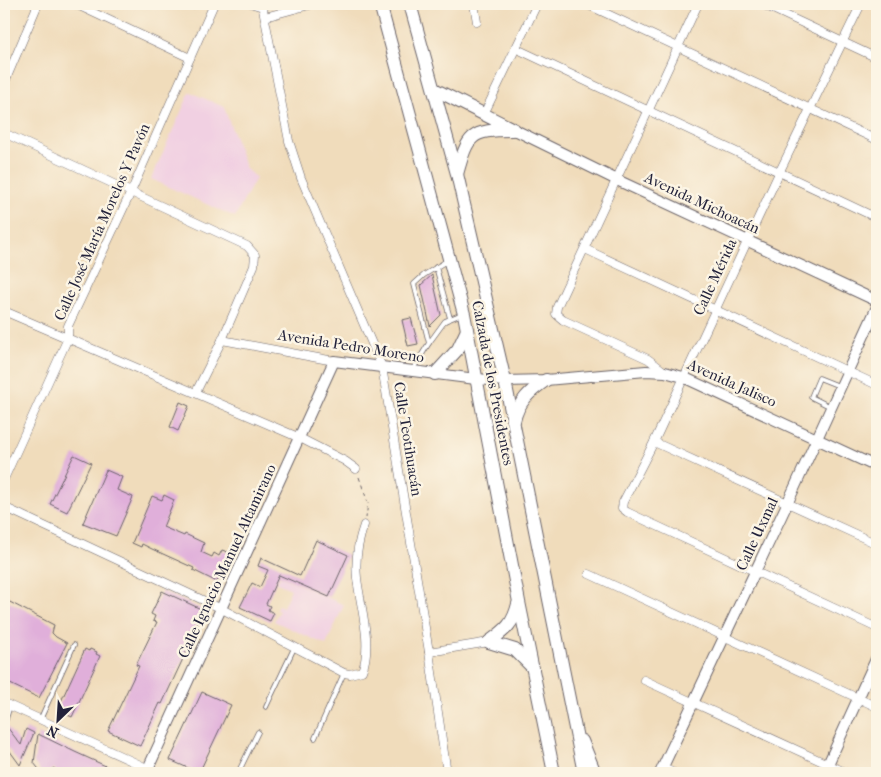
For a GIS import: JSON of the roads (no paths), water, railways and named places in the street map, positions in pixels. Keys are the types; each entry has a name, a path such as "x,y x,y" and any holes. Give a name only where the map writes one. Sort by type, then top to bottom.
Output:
{"highway":[{"name":"Calzada de los Presidentes","path":"380,4 468,330 519,602 554,773"},
{"name":"Calzada de los Presidentes","path":"410,4 456,174 505,381 584,773"},
{"path":"434,89 515,130"},
{"path":"456,174 467,142 474,136 488,131 515,130"},
{"path":"435,374 458,349 468,330"},
{"path":"513,423 515,414 524,398 546,380"},
{"path":"489,642 508,628 515,617 519,602"},
{"path":"489,642 516,650 533,669"},
{"path":"575,728 586,747 595,773"}],"street":[{"path":"4,84 38,4"},
{"path":"75,4 190,58"},
{"name":"Calle José María Morelos Y Pavón","path":"4,479 68,338 68,326 131,192 214,4"},
{"path":"253,4 262,5"},
{"path":"265,17 312,4"},
{"path":"474,4 477,22"},
{"path":"484,114 537,4"},
{"path":"586,4 877,140"},
{"path":"664,372 648,360 563,320 556,314 557,307 698,4"},
{"path":"762,4 877,58"},
{"name":"Calle Mérida","path":"756,571 627,512 622,508 623,502 654,442 779,173 861,4"},
{"name":"Calle Teotihuacán","path":"262,5 289,141 301,178 382,367 447,773"},
{"path":"515,48 877,218"},
{"name":"Avenida Michoacán","path":"515,130 617,180 877,301"},
{"path":"4,133 247,246 256,255 254,266 222,340 196,392"},
{"path":"585,249 877,385"},
{"name":"Calle Uxmal","path":"662,771 818,438 877,307"},
{"path":"4,311 300,438 345,461 356,469"},
{"name":"Avenida Pedro Moreno","path":"222,340 334,361 505,381"},
{"name":"Calle Ignacio Manuel Altamirano","path":"147,771 334,361"},
{"name":"Avenida Jalisco","path":"505,381 546,380 646,371 664,372 683,377 877,466"},
{"path":"654,442 877,544"},
{"path":"4,508 222,609 347,673 362,671 366,656 366,638 356,576 359,540 364,524"},
{"path":"756,571 877,628"},
{"path":"590,574 877,707"},
{"path":"429,652 489,642"},
{"path":"827,769 877,657"},
{"path":"644,680 694,702 827,769 847,773"},
{"path":"7,705 147,771 158,773"},
{"path":"662,771 674,773"}],"lane":[{"path":"429,343 413,287 415,282 450,259"},
{"path":"436,267 450,318"},
{"path":"412,371 446,320 464,314"},
{"path":"832,407 811,397 819,378 841,387"},
{"path":"40,720 74,645"},
{"path":"266,707 295,646"},
{"path":"315,738 347,673"},
{"path":"4,724 7,705"},
{"path":"238,773 258,732"}]}
